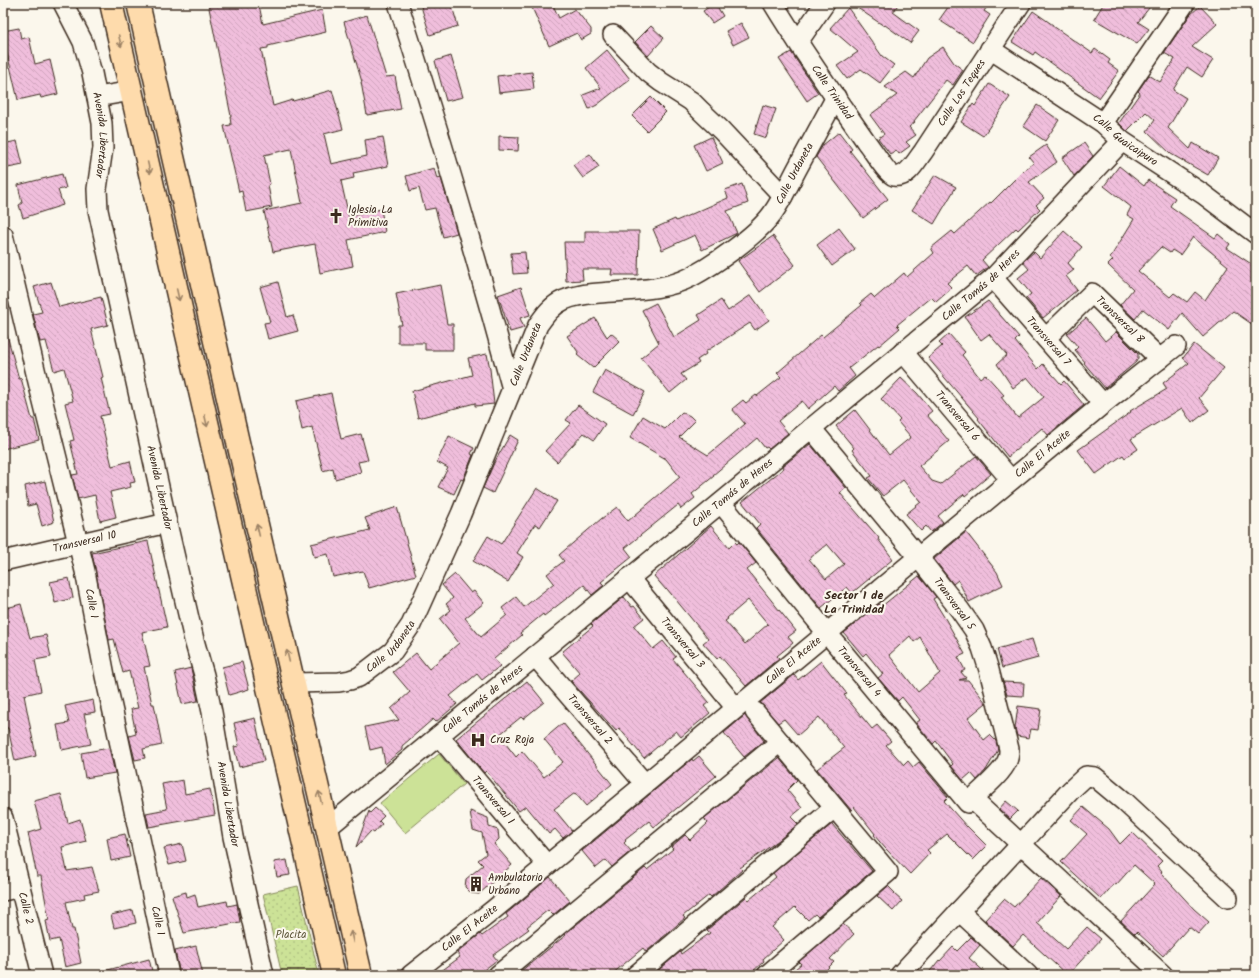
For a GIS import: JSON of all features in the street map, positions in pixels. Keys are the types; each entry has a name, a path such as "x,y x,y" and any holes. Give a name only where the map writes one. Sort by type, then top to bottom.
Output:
{"main road":[{"path":"112,3 334,975"},
{"path":"138,3 361,975"},
{"path":"141,134 167,128"}],"street":[{"name":"Avenida Libertador","path":"63,3 83,42 97,97 102,124 103,148 97,189 98,210 167,523 194,640 204,675 212,712 233,837 264,975"},
{"path":"398,3 453,179 486,291 512,389"},
{"name":"Calle Trinidad","path":"773,3 798,42 887,171 896,176"},
{"path":"798,42 825,3"},
{"name":"Calle Los Teques","path":"896,176 904,174 908,171 919,158 1021,3"},
{"path":"1102,123 1185,3"},
{"path":"613,36 648,72 702,111 783,196"},
{"name":"Calle Guaicaipuro","path":"990,50 1102,123 1122,140 1203,194 1256,234"},
{"path":"97,97 132,91"},
{"name":"Calle Urdaneta","path":"294,684 339,682 359,677 383,660 401,641 411,625 458,521 538,325 553,307 564,300 582,295 670,284 690,277 718,260 740,244 760,228 771,215 783,196 836,98"},
{"name":"Calle Tomás de Heres","path":"327,828 993,278 1122,140"},
{"name":"Calle 1","path":"3,235 85,571 104,676 169,975"},
{"name":"Transversal 7","path":"993,278 1103,404"},
{"name":"Transversal 8","path":"1046,338 1092,293 1160,359"},
{"name":"Calle El Aceite","path":"411,975 492,911 1103,404 1176,346"},
{"name":"Transversal 6","path":"903,352 1011,480"},
{"name":"Transversal 5","path":"810,428 918,557 960,610 974,630 982,648 1009,749 1008,757 1004,766 970,801"},
{"name":"Transversal 4","path":"721,502 827,633 970,801 1021,844 1163,975"},
{"name":"Transversal 10","path":"3,561 167,523"},
{"name":"Transversal 3","path":"629,578 736,708"},
{"name":"Transversal 2","path":"535,656 645,784"},
{"path":"755,712 888,872 767,975"},
{"name":"Transversal 1","path":"439,736 547,865"},
{"path":"498,975 780,742"},
{"path":"900,975 1086,776 1095,777 1125,802 1228,898"},
{"path":"636,975 834,808"},
{"name":"Calle 2","path":"3,818 12,889 42,975"},
{"path":"959,911 1028,975"}],"green space":[{"path":"439,754 464,784 405,833 380,803"},
{"name":"Placita","path":"298,886 319,975 282,975 263,894"}],"building":[{"path":"208,3 251,3 252,6 259,5 263,24 322,10 326,32 261,49 273,106 332,90 343,129 324,134 331,164 367,156 365,140 383,137 388,166 353,173 354,178 341,181 349,217 381,209 385,232 348,240 353,266 320,273 315,244 273,252 264,211 302,203 291,149 264,155 270,184 268,185 272,207 246,212 242,191 239,192 224,126 231,125 231,116"},
{"path":"420,3 451,3 458,26 430,35"},
{"path":"530,3 552,3 559,18 575,9 591,29 591,34 581,40 577,33 549,46"},
{"path":"715,3 723,16 712,23 703,11"},
{"path":"850,3 899,3 893,12 919,31 910,43"},
{"path":"951,3 990,3 984,11 990,15 973,42 939,20"},
{"path":"1104,3 1153,3 1138,22 1149,29 1137,44 1094,19"},
{"path":"1200,6 1217,24 1192,47 1213,60 1202,77 1187,67 1173,90 1186,98 1168,128 1190,149 1193,143 1218,158 1208,175 1171,154 1147,131 1155,120 1146,112 1127,131 1119,123 1140,93 1138,91 1149,75 1160,82 1175,59 1164,53 1190,15"},
{"path":"848,8 882,56 894,65 880,83 861,69 847,79 837,66 858,52 830,28"},
{"path":"1033,11 1092,53 1095,49 1110,60 1108,63 1119,71 1099,98 1035,52 1033,55 1012,42"},
{"path":"367,15 386,77 395,76 401,109 367,115 362,82 344,22"},
{"path":"741,23 749,37 733,45 726,31"},
{"path":"651,26 664,38 648,56 635,42"},
{"path":"19,28 21,39 29,37 35,64 50,60 58,94 41,98 40,95 18,100 7,53 3,54 3,31"},
{"path":"943,47 954,63 963,70 953,85 946,80 914,121 915,122 909,127 916,135 906,142 910,146 899,154 896,150 890,154 878,138 884,134 870,115 897,95 885,87 906,72 914,78 927,58"},
{"path":"607,50 630,79 597,105 589,109 583,95 601,88 586,68"},
{"path":"791,52 818,93 807,101 779,59"},
{"path":"451,56 463,97 446,101 435,61"},
{"path":"532,72 534,89 499,93 497,76"},
{"path":"989,84 1010,97 983,136 961,122 973,104 975,106"},
{"path":"651,97 666,112 647,131 632,116"},
{"path":"763,105 776,109 766,138 754,134"},
{"path":"1037,105 1059,120 1045,141 1023,126"},
{"path":"839,132 852,149 850,151 888,199 863,218 816,157 823,145"},
{"path":"499,136 519,137 518,151 499,150"},
{"path":"711,137 723,163 706,171 694,145"},
{"path":"17,141 23,165 3,169 3,144"},
{"path":"1084,143 1093,156 1074,176 1062,158"},
{"path":"1046,145 1057,162 1029,182 1044,198 1036,205 1040,209 1018,230 1016,228 982,260 988,267 976,276 968,266 947,283 952,288 936,302 931,297 897,325 900,328 879,346 878,345 849,368 855,376 838,391 834,386 808,409 802,401 778,421 788,433 769,449 767,447 765,448 757,438 692,494 695,498 681,509 678,505 625,548 632,557 601,582 604,585 592,595 584,585 544,616 543,614 520,633 522,635 494,659 500,666 482,680 477,674 450,696 457,704 436,722 433,719 402,746 402,750 385,764 382,747 370,750 365,727 399,720 391,709 410,692 393,672 416,653 429,669 459,643 440,619 451,610 446,604 453,598 442,585 455,574 471,593 474,591 484,603 465,618 481,637 507,615 502,608 516,597 524,607 554,583 547,574 564,561 559,555 601,519 617,507 628,521 680,477 666,459 630,438 643,416 665,429 682,412 690,416 695,421 679,437 708,455 745,424 732,409 743,400 746,403 756,395 757,396 781,377 777,373 821,335 823,337 862,305 860,303 871,294 875,298 904,273 907,277 934,253 931,248 952,231 955,234 990,202 991,203 1025,169 1034,163 1029,157"},
{"path":"590,154 599,167 583,178 573,165"},
{"path":"1119,166 1144,186 1148,180 1175,198 1170,206 1215,238 1218,234 1230,244 1227,248 1256,267 1256,327 1233,311 1203,337 1182,313 1169,330 1143,309 1135,319 1120,305 1133,289 1108,265 1113,260 1110,258 1134,219 1127,215 1131,207 1104,186","holes":["1193,237 1228,266 1205,300 1195,292 1187,302 1174,293 1170,297 1138,271 1161,247 1170,253 1172,250 1180,255"]},
{"path":"434,168 437,179 441,178 457,233 443,237 435,208 425,210 419,188 410,191 406,176"},
{"path":"62,174 66,188 58,190 63,205 23,218 19,205 22,203 18,185"},
{"path":"935,175 956,187 934,224 912,210"},
{"path":"742,184 748,203 727,211 737,233 702,250 695,235 662,250 653,229 675,219 676,221 728,198 725,190"},
{"path":"839,228 855,249 832,266 817,245"},
{"path":"585,231 639,231 638,275 611,275 612,269 582,269 583,280 566,281 564,242 585,242"},
{"path":"1064,231 1082,247 1068,263 1074,270 1066,276 1077,290 1043,318 1026,298 1031,294 1018,278 1029,269 1023,262 1034,252 1040,258"},
{"path":"773,236 795,265 760,292 738,261"},
{"path":"525,252 527,273 513,274 511,253"},
{"path":"51,282 59,307 101,297 108,325 91,329 103,377 101,378 110,414 100,416 112,466 130,461 135,482 130,483 131,487 110,492 116,517 100,521 95,495 78,499 72,475 78,474 70,441 74,440 65,403 73,401 64,368 54,371 46,341 40,342 33,314 42,312 34,287"},
{"path":"278,282 287,317 293,315 298,331 268,339 264,323 270,322 260,287"},
{"path":"440,285 447,324 453,324 453,350 425,350 425,343 398,343 398,325 402,325 396,294"},
{"path":"521,287 530,315 520,318 524,328 510,332 498,295"},
{"path":"751,295 769,320 755,330 750,323 705,352 706,354 697,360 699,363 681,374 686,380 670,393 641,358 659,343 642,310 656,303 674,337 701,320 698,315 721,300 728,311"},
{"path":"988,301 1019,337 1015,341 1038,369 1043,364 1061,384 1064,381 1084,405 1048,435 1042,428 1008,457 978,419 979,418 928,358 942,346 939,343 949,334 965,352 962,355 980,378 985,374 1004,395 1001,397 1018,418 1044,397 1027,377 1013,388 997,364 1007,355 989,334 981,340 965,317"},
{"path":"595,318 607,337 611,333 620,341 593,368 577,355 578,352 567,336"},
{"path":"1086,318 1105,341 1116,332 1138,354 1136,362 1105,388 1084,363 1085,362 1075,350 1078,347 1067,334"},
{"path":"3,335 7,335 19,379 21,378 39,440 3,449"},
{"path":"1194,344 1224,368 1199,398 1209,410 1192,423 1182,408 1131,439 1138,449 1125,458 1123,455 1096,474 1078,450 1131,412 1130,411 1167,389 1163,383 1189,363 1183,358"},
{"path":"487,354 494,404 475,406 475,403 418,418 412,391 472,375 468,358"},
{"path":"605,370 645,392 633,414 593,392"},
{"path":"901,378 917,393 932,411 927,415 949,441 919,466 932,481 941,484 976,456 991,474 938,516 943,522 931,532 926,526 921,531 906,514 921,502 903,480 883,496 868,478 872,476 852,450 854,448 836,426 855,410 889,455 911,437 898,422 900,420 881,399"},
{"path":"331,393 341,439 361,434 368,460 358,462 361,472 335,479 333,468 323,471 312,427 302,430 296,401"},
{"path":"578,405 605,424 594,440 584,433 557,462 545,451 571,423 566,420"},
{"path":"510,435 518,440 493,493 483,488 494,463"},
{"path":"449,436 474,448 471,454 473,455 463,480 461,479 454,494 438,487 448,468 437,462"},
{"path":"810,444 846,488 840,493 879,538 878,539 893,559 852,593 847,587 821,608 756,528 760,524 742,502 784,468 783,466","holes":["827,544 844,564 826,579 809,559"]},
{"path":"45,481 54,522 42,526 36,504 28,506 25,486"},
{"path":"537,488 557,501 540,527 535,524 517,553 523,557 508,582 473,561 488,536 501,544"},
{"path":"397,507 416,575 369,588 363,571 333,577 328,554 314,557 311,544 370,530 365,518"},
{"path":"711,526 729,548 735,542 737,544 739,542 756,563 747,570 796,631 788,637 793,643 777,656 779,658 746,686 720,656 717,659 703,643 708,639 667,589 666,590 654,576","holes":["748,600 768,624 745,644 725,621"]},
{"path":"966,532 997,572 1003,585 969,602 958,580 953,584 934,559"},
{"path":"148,541 167,627 142,632 150,666 144,667 152,704 154,704 162,745 143,749 145,758 135,760 129,736 136,734 131,709 138,708 129,671 123,673 114,639 109,640 92,553"},
{"path":"919,576 936,597 933,599 965,654 958,657 965,670 961,672 966,678 959,680 968,680 986,703 968,718 984,740 990,735 996,741 998,750 986,770 977,780 971,773 963,780 951,766 953,764 936,741 933,744 916,723 920,720 902,697 898,701 878,678 883,674 866,653 863,656 844,633 879,604 882,606","holes":["910,636 914,642 920,637 940,673 918,692 889,655"]},
{"path":"69,578 73,598 55,603 50,582"},
{"path":"624,597 644,618 634,626 653,649 663,641 676,657 673,659 709,702 704,706 710,713 681,737 676,731 644,758 619,728 616,731 571,681 580,673 562,652 593,626 591,624"},
{"path":"21,604 30,638 46,635 51,657 35,660 41,691 24,695 36,756 15,761 8,728 6,728 3,714 3,609"},
{"path":"1032,639 1038,658 1002,668 997,649"},
{"path":"821,661 847,694 844,695 872,729 877,725 891,741 886,745 904,765 908,761 913,767 919,762 948,797 944,801 967,827 987,846 973,860 947,834 927,850 930,853 910,874 874,835 875,834 854,807 851,810 817,769 844,748 819,717 798,735 784,719 778,723 760,703 794,675 798,680"},
{"path":"242,662 249,689 229,695 222,667"},
{"path":"191,668 198,701 182,704 175,672"},
{"path":"527,681 544,702 523,719 521,717 499,735 516,757 522,751 544,777 563,762 544,739 563,723 612,784 586,806 575,793 554,809 572,831 563,838 555,829 549,834 526,806 519,811 486,771 484,773 456,739"},
{"path":"1003,682 1024,683 1023,696 1007,695"},
{"path":"93,700 95,712 84,714 91,744 62,750 57,725 69,723 65,706"},
{"path":"1018,706 1041,709 1038,730 1031,729 1029,738 1017,736 1015,728"},
{"path":"745,715 764,741 744,757 724,733"},
{"path":"255,718 264,761 239,767 234,747 239,746 234,723"},
{"path":"109,748 115,773 85,778 81,753"},
{"path":"699,756 716,776 654,827 649,821 625,840 626,841 624,843 631,851 612,867 606,860 596,868 582,851 692,759 693,761"},
{"path":"779,758 797,780 787,790 802,808 791,817 798,824 779,840 740,868 742,870 711,897 709,895 683,916 685,918 646,952 643,948 611,975 516,975 645,868 647,870 673,849 671,847 685,835 690,840 708,823 704,819 707,816"},
{"path":"183,780 185,794 210,789 215,815 149,827 146,813 167,809 162,784"},
{"path":"61,794 68,823 80,819 86,841 62,847 67,871 92,867 99,891 84,894 85,898 66,902 72,929 74,929 81,963 65,967 59,939 50,941 46,921 49,920 41,876 37,876 28,833 41,829 34,801"},
{"path":"1006,801 1018,811 1010,819 999,809"},
{"path":"1083,807 1109,829 1120,844 1132,832 1162,861 1157,866 1162,872 1161,873 1194,909 1209,922 1198,934 1189,927 1163,956 1137,932 1135,934 1121,921 1155,884 1134,865 1101,899 1061,862 1087,834 1071,820"},
{"path":"375,808 384,816 379,821 382,824 374,833 371,831 356,847 369,811 370,813"},
{"path":"470,811 488,818 489,827 498,830 499,839 494,844 512,865 479,894 471,893 465,887 466,879 483,865 478,860 486,854 482,833 473,830"},
{"path":"832,824 872,871 818,917 815,914 808,920 795,907 772,927 784,940 763,959 764,961 749,975 653,975 680,952 681,954 710,933 707,930 746,897 749,900 776,877 773,873"},
{"path":"125,834 130,857 111,861 107,838"},
{"path":"182,844 186,861 169,865 164,848"},
{"path":"287,860 290,875 277,877 274,862"},
{"path":"550,877 570,901 553,915 548,910 527,927 529,929 493,955 497,960 477,975 436,975 460,957 457,953 480,934 482,936 508,917 506,914"},
{"path":"1041,878 1061,896 1037,923 1066,949 1087,927 1101,939 1068,975 1023,935 1013,946 985,920 1004,899 1014,907"},
{"path":"888,886 902,901 893,911 877,896"},
{"path":"186,892 187,897 195,894 198,907 227,901 228,906 237,904 240,922 184,933 172,896"},
{"path":"133,910 136,923 114,928 111,915"},
{"path":"843,924 854,934 830,959 834,962 821,975 788,975 801,964 799,962 802,959"},
{"path":"971,937 980,945 969,958 988,975 927,975 939,960 940,961 953,947 957,951"},
{"path":"196,946 203,975 180,975 175,951"},
{"path":"149,959 153,975 104,975 104,971"}],"place":[{"name":"Iglesia La Primitiva","path":"336,216"},
{"name":"Cruz Roja","path":"478,740"},
{"name":"Ambulatorio Urbano","path":"476,884"}],"district":[{"name":"Sector 1 de La Trinidad","path":"854,602"}]}
